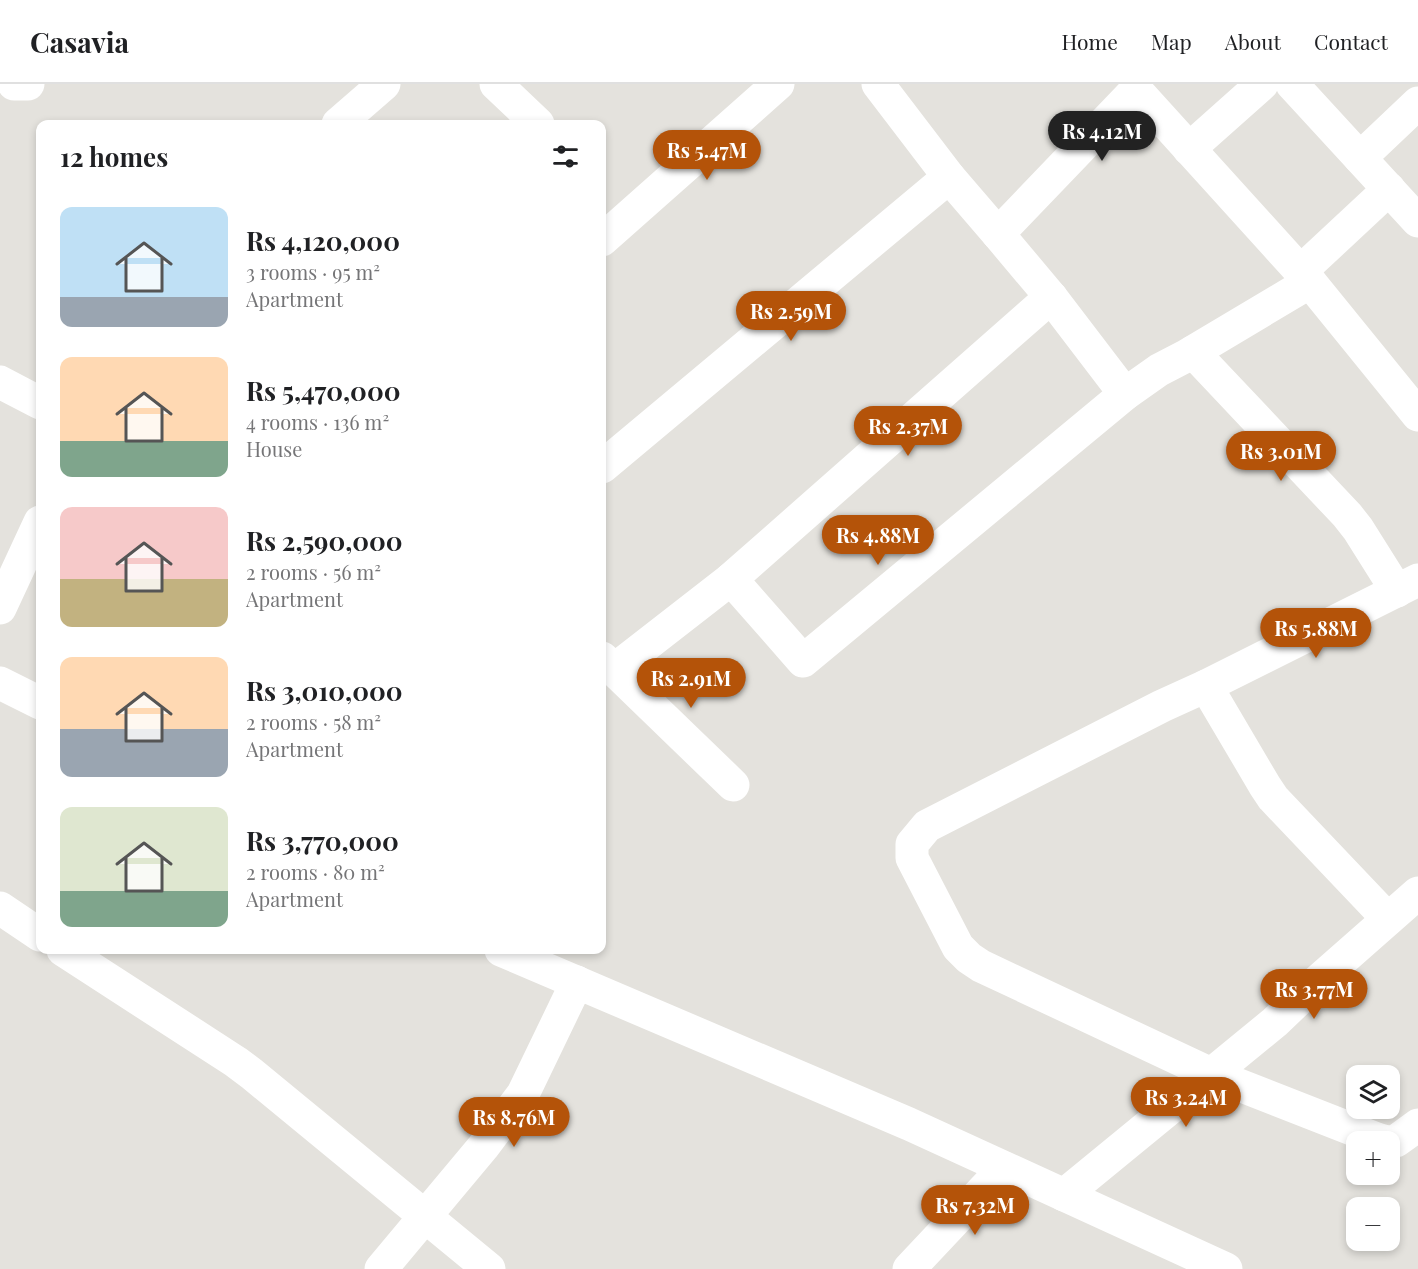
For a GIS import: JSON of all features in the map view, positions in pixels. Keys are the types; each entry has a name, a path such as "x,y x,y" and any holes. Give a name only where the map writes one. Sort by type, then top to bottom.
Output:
{"street":[{"path":"14,84 28,84"},
{"path":"343,120 384,84"},
{"path":"496,84 533,120"},
{"path":"607,224 778,84"},
{"path":"878,84 949,177 1051,297 1125,394"},
{"path":"1189,149 1262,84"},
{"path":"1292,84 1418,221"},
{"path":"998,234 1133,87 1305,277 1418,415"},
{"path":"1360,158 1418,103"},
{"path":"606,464 949,177"},
{"path":"731,579 803,661 1125,394 1305,277 1389,189"},
{"path":"733,784 608,664 731,579 1051,297"},
{"path":"1180,359 1347,515 1407,585 927,826 912,844 912,858 957,947 981,966 1210,1074 1354,1131"},
{"path":"0,382 36,401"},
{"path":"0,608 36,531"},
{"path":"0,683 36,700"},
{"path":"1199,689 1274,798 1388,919"},
{"path":"1064,1195 1275,1022 1418,893"},
{"path":"0,908 36,932"},
{"path":"69,954 236,1062 489,1269"},
{"path":"510,954 909,1124 1211,1266"},
{"path":"381,1269 483,1147 523,1094 577,982"},
{"path":"909,1269 1004,1168"}]}
